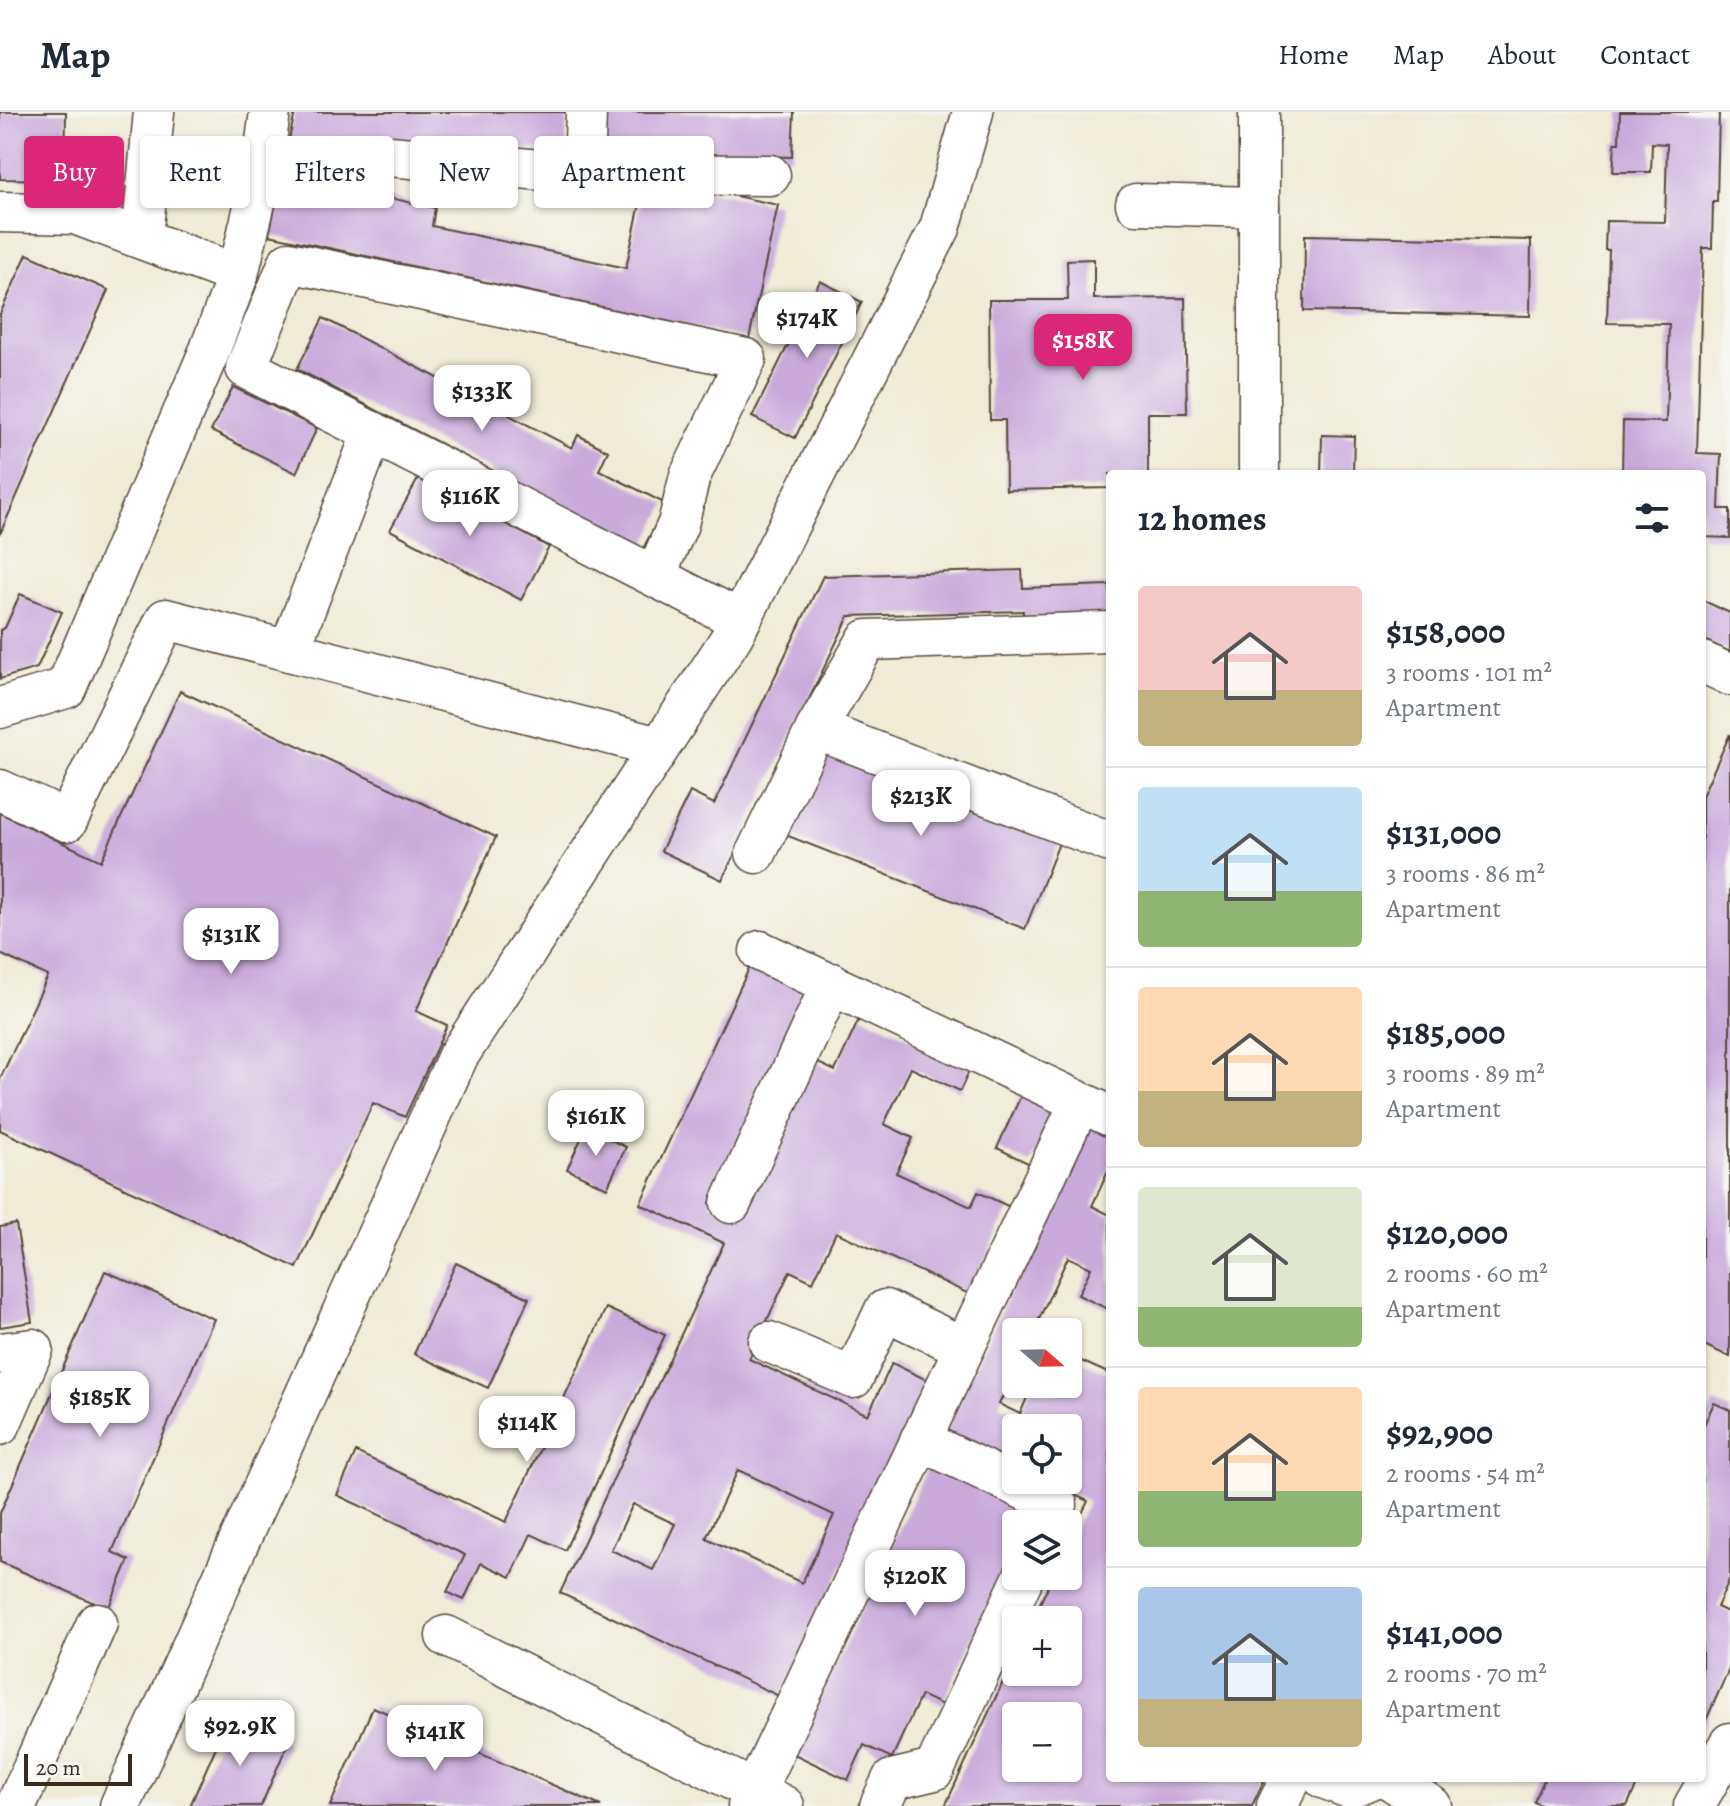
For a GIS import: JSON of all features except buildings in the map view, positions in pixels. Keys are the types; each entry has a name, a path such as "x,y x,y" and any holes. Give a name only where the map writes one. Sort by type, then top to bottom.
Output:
{"lane":[{"path":"142,238 154,112"},
{"path":"0,708 66,688 209,352 238,275 261,177 270,112"},
{"path":"585,136 586,112"},
{"path":"120,1806 458,1056 740,620 940,228 973,112"},
{"path":"1259,112 1259,470"},
{"path":"394,156 534,169"},
{"path":"714,175 770,175"},
{"path":"1136,204 1259,207"},
{"path":"0,212 75,214 238,275"},
{"path":"655,576 678,524 690,476 746,359 289,262 246,368 740,620"},
{"path":"289,651 373,432"},
{"path":"0,790 67,821 166,619 659,747"},
{"path":"756,853 816,729 867,640 1106,632"},
{"path":"1706,664 1730,675"},
{"path":"816,729 1106,840"},
{"path":"446,1636 762,1801 963,1347 1095,1109 760,951"},
{"path":"731,1203 832,983"},
{"path":"769,1342 853,1378 885,1310 963,1347"},
{"path":"0,1353 33,1349 0,1425"},
{"path":"920,1440 1057,1505 1055,1510"},
{"path":"880,1806 892,1780 934,1770 1018,1590"},
{"path":"16,1806 97,1623"},
{"path":"1694,1806 1730,1743"},
{"path":"1277,1806 1289,1782"},
{"path":"1333,1782 1349,1788 1363,1782"},
{"path":"1394,1782 1431,1806"}]}
